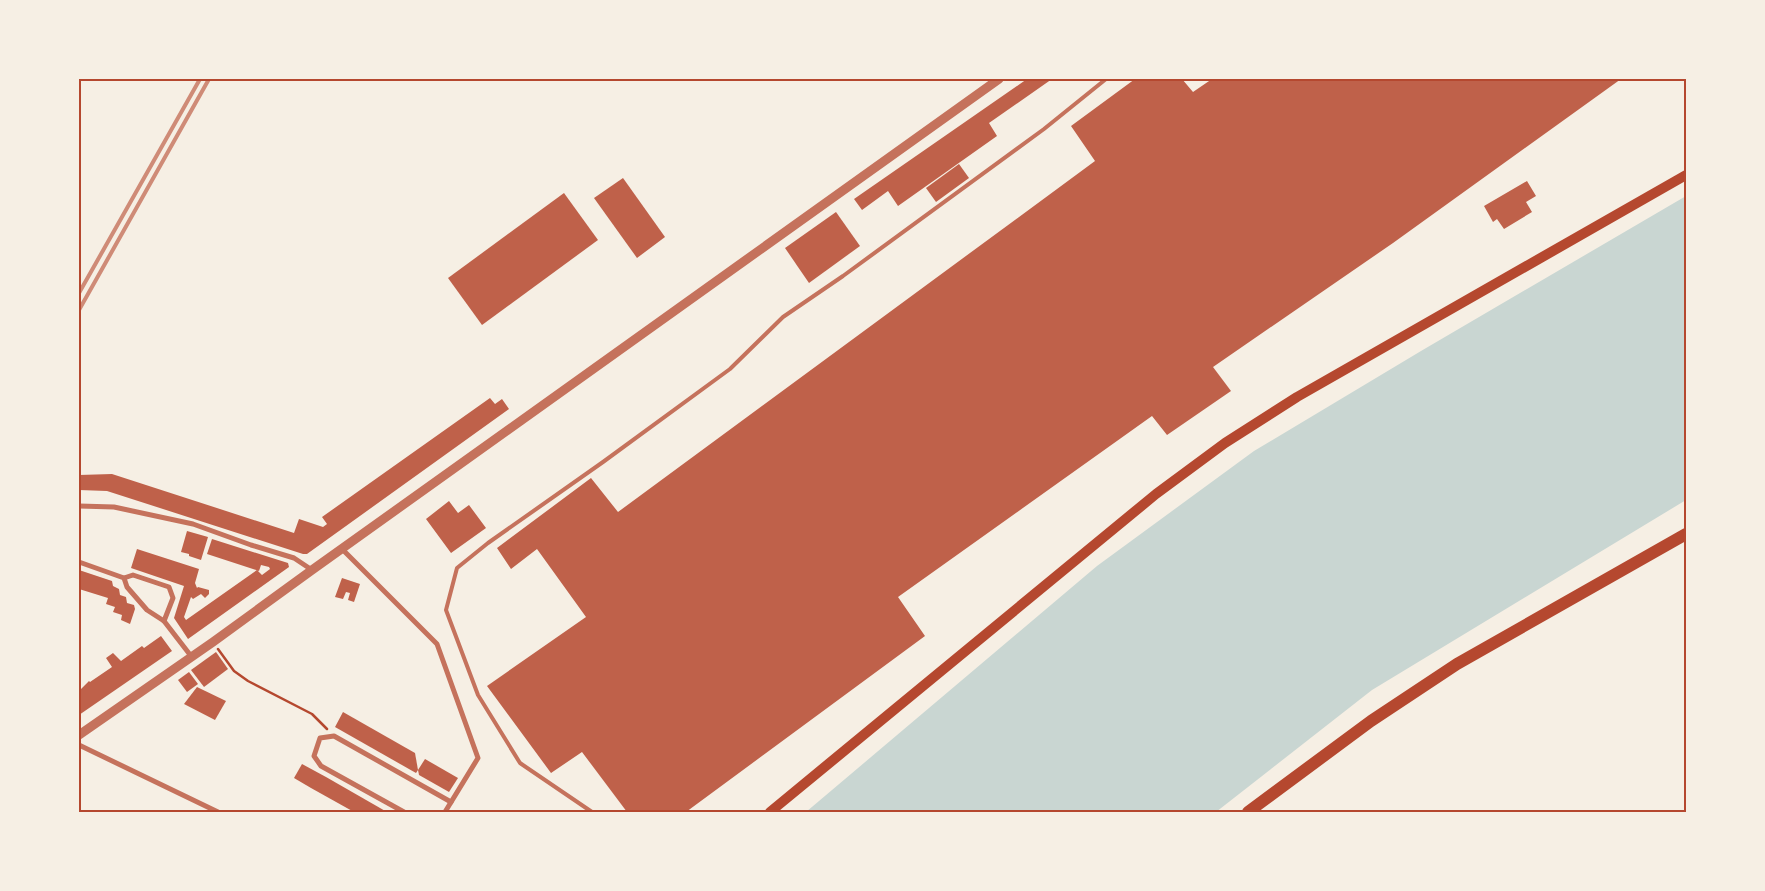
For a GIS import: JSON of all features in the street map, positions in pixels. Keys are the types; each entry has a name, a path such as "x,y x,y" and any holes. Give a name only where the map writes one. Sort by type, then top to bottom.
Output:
{"main road":[{"path":"770,812 1156,494 1225,443 1297,397 1686,176"},
{"path":"1248,812 1377,717 1457,664 1686,534"}],"street":[{"path":"79,736 999,79"},
{"path":"79,506 114,506 193,524 294,558 312,570"},
{"path":"342,549 437,644 478,758 445,812"},
{"path":"79,562 124,578 134,575 169,587 173,598 164,621"},
{"path":"124,578 126,587 147,610 164,621 191,656"},
{"path":"404,812 322,766 314,756 320,738 334,736 451,802"},
{"path":"79,745 218,812"}],"lane":[{"path":"592,812 520,763 478,695 446,610 457,568 488,543 730,369 783,316 844,276 1044,129 1106,79"}],"path":[{"path":"213,642 234,671 248,681 312,714 334,736"}],"shaded area":[{"path":"1686,196 1686,500 1372,690 1216,812 806,812 1097,566 1254,451"}],"building":[{"path":"1027,79 1052,79 989,123 997,136 898,206 888,191 862,210 854,199"},
{"path":"1135,79 1182,79 1193,92 1212,79 1621,79 1393,243 1213,367 1231,391 1167,435 1152,416 898,597 925,636 686,812 627,812 582,752 551,773 487,686 586,617 537,549 511,569 497,548 591,478 618,512 1095,161 1071,126"},
{"path":"959,164 969,178 936,202 926,188"},
{"path":"623,178 665,237 637,258 594,198"},
{"path":"1527,181 1536,196 1526,202 1532,212 1504,229 1497,219 1493,222 1484,206"},
{"path":"564,193 598,240 482,325 448,278"},
{"path":"836,212 860,246 809,283 785,248"},
{"path":"490,398 495,404 502,399 509,409 307,554 107,491 79,490 79,475 112,474 294,533 299,519 323,527 327,524 322,517"},
{"path":"449,501 458,513 469,505 486,528 451,553 426,519"},
{"path":"187,531 208,537 201,560 181,552"},
{"path":"212,539 288,563 289,567 188,639 174,618 184,586 131,568 137,549 199,569 195,583 197,588 209,590 209,594 205,598 201,594 193,599 191,597 184,617 186,620 257,570 207,554","holes":["261,565 270,569 262,575 258,571"]},
{"path":"79,570 112,581 113,586 119,589 120,595 126,597 127,603 134,605 135,609 130,624 121,620 122,615 113,612 115,607 106,604 108,598 79,589"},
{"path":"342,578 360,584 354,602 348,600 350,593 346,592 343,599 335,597"},
{"path":"161,636 172,651 79,715 79,691 89,681 112,667 106,658 113,653 121,661 142,646 144,648"},
{"path":"216,652 228,669 204,687 191,670"},
{"path":"189,672 198,684 187,692 178,680"},
{"path":"197,687 226,701 215,720 184,704"},
{"path":"343,712 415,753 418,770 416,773 335,727"},
{"path":"425,759 458,778 449,792 419,775 418,770"},
{"path":"302,764 387,812 354,812 311,788 294,778"}],"railway":[{"path":"79,293 200,79"},
{"path":"79,310 209,79"}]}
